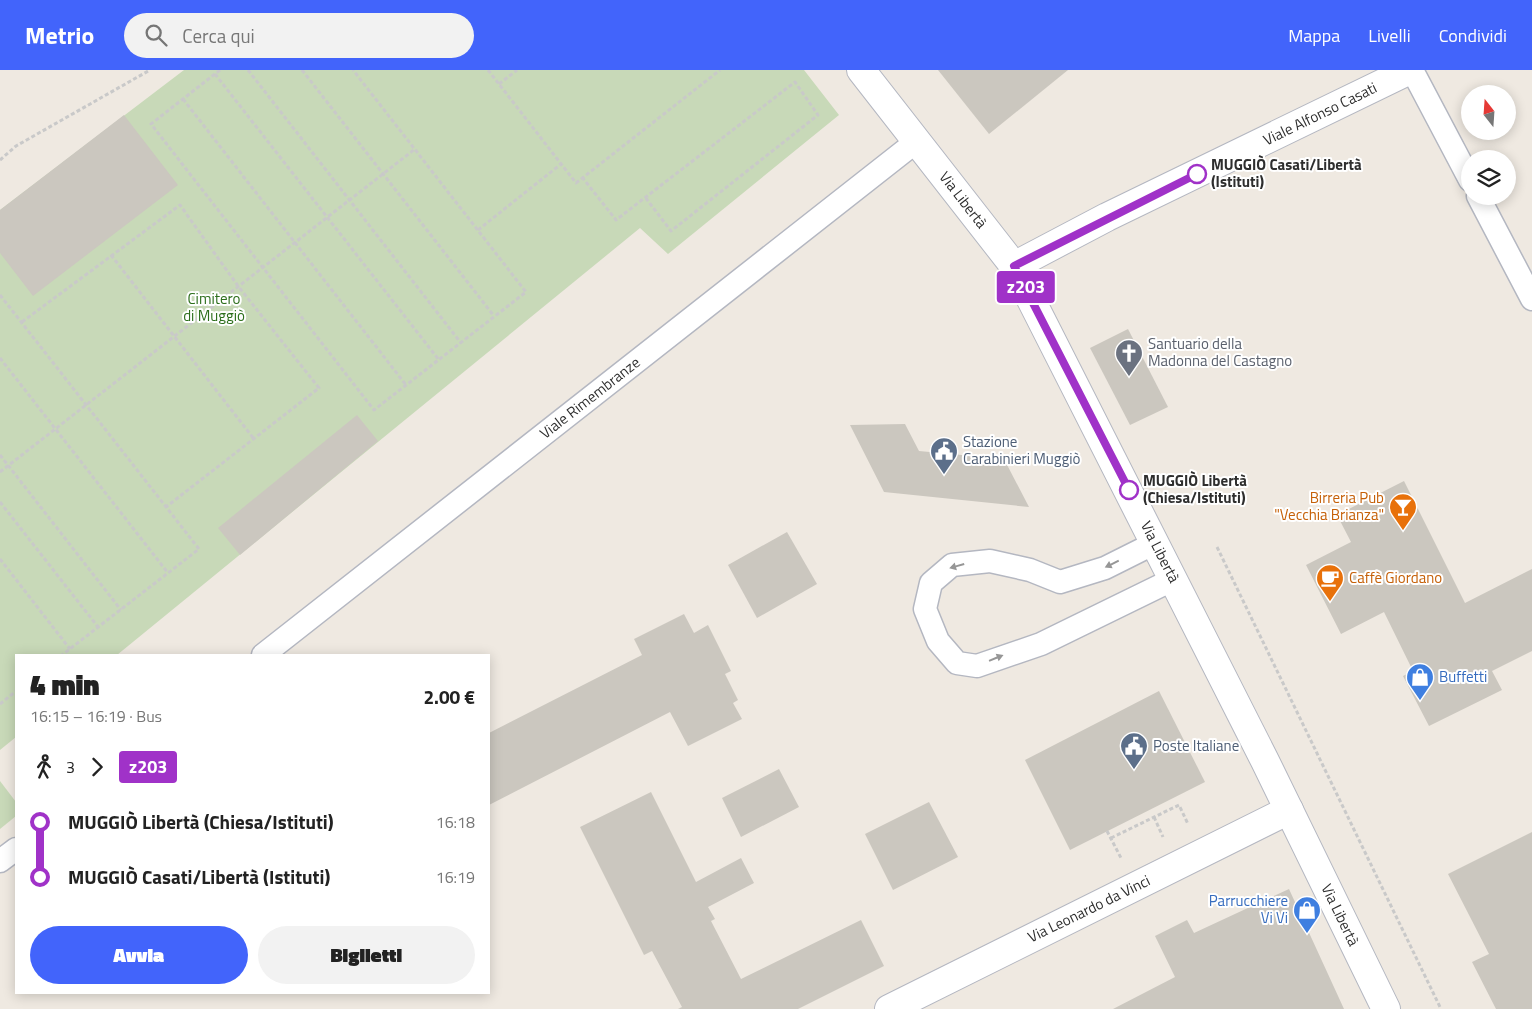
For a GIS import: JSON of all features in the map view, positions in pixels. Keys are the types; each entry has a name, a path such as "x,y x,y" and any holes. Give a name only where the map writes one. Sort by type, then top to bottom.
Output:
{"street":[{"name":"Via Libertà","path":"861,70 1014,266 1156,543 1386,1009"},
{"name":"Viale Alfonso Casati","path":"1014,266 1107,217 1411,70"},
{"name":"Via Leonardo da Vinci","path":"888,1009 1289,810"}],"lane":[{"path":"1411,70 1461,163"},
{"name":"Viale Rimembranze","path":"264,654 917,141"},
{"path":"1483,205 1532,299"},
{"path":"1156,543 1105,568 1060,582 1030,570 990,561 952,565 931,583 925,608 938,641 957,663 977,666 1041,644 1174,579"},
{"path":"0,861 15,850"}],"path":[{"path":"0,160 16,146 150,70"},
{"path":"220,70 151,124 374,410 526,292 353,70"},
{"path":"248,70 461,343"},
{"path":"302,70 494,316"},
{"path":"488,70 576,183 720,70"},
{"path":"499,84 517,70"},
{"path":"215,74 439,360"},
{"path":"582,177 616,220 645,197 795,82 818,114 671,231 645,197"},
{"path":"183,99 406,385"},
{"path":"0,472 415,149"},
{"path":"478,230 562,164"},
{"path":"22,322 180,204 238,286 319,388 166,507"},
{"path":"112,256 254,439"},
{"path":"0,295 199,549 63,654"},
{"path":"0,358 168,573"},
{"path":"0,455 121,610"},
{"path":"0,502 98,627"},
{"path":"1217,547 1441,1009"},
{"path":"0,559 70,649"},
{"path":"0,704 15,692"},
{"path":"1111,838 1179,805 1190,829"},
{"path":"1154,817 1165,842"},
{"path":"1107,831 1124,863"}],"green space":[{"name":"Cimitero di Muggiò","path":"184,70 804,70 839,115 668,254 640,228 118,654 15,654 15,738 0,750 0,210"},
{"path":"0,781 15,801 15,817 0,829"}],"building":[{"path":"938,70 1068,70 989,134"},
{"path":"124,115 178,185 33,296 0,253 0,210"},
{"name":"Santuario della Madonna del Castagno","path":"1128,329 1168,407 1130,425 1090,348"},
{"path":"357,415 378,441 240,555 218,528"},
{"name":"Stazione Carabinieri Muggiò","path":"905,424 919,451 1004,459 1029,507 884,492 850,425"},
{"path":"1404,481 1465,603 1532,569 1532,651 1492,671 1502,690 1429,726 1403,676 1413,671 1384,612 1341,634 1306,565 1351,542 1337,515"},
{"path":"787,532 817,584 757,618 728,565"},
{"path":"684,614 694,633 708,625 731,671 725,674 738,700 733,703 742,719 688,746 670,712 490,804 490,732 642,655 634,639"},
{"path":"1159,691 1205,782 1070,850 1025,760"},
{"path":"779,769 799,807 741,837 722,798"},
{"path":"651,792 696,882 741,858 754,883 708,907 715,919 711,921 741,979 861,920 884,966 798,1009 678,1009 682,1007 652,951 644,955 580,827"},
{"path":"929,802 958,857 893,890 865,834"},
{"path":"1532,832 1532,1009 1496,1009 1472,962 1489,954 1448,874"},
{"path":"1289,889 1344,1009 1113,1009 1175,977 1155,936 1187,920 1194,933"}],"bus line":[{"name":"z203","path":"1129,490 1055,342 1014,266 1107,217 1197,174"}],"place":[{"name":"MUGGIÒ Casati/Libertà (Istituti)","path":"1197,174"},
{"name":"Santuario della Madonna del Castagno","path":"1129,377"},
{"name":"Stazione Carabinieri Muggiò","path":"944,475"},
{"name":"MUGGIÒ Libertà (Chiesa/Istituti)","path":"1129,490"},
{"name":"Birreria Pub \"Vecchia Brianza\"","path":"1403,531"},
{"name":"Caffè Giordano","path":"1330,602"},
{"name":"Buffetti","path":"1420,701"},
{"name":"Poste Italiane","path":"1134,770"},
{"name":"Parrucchiere Vi Vi","path":"1307,934"}]}
